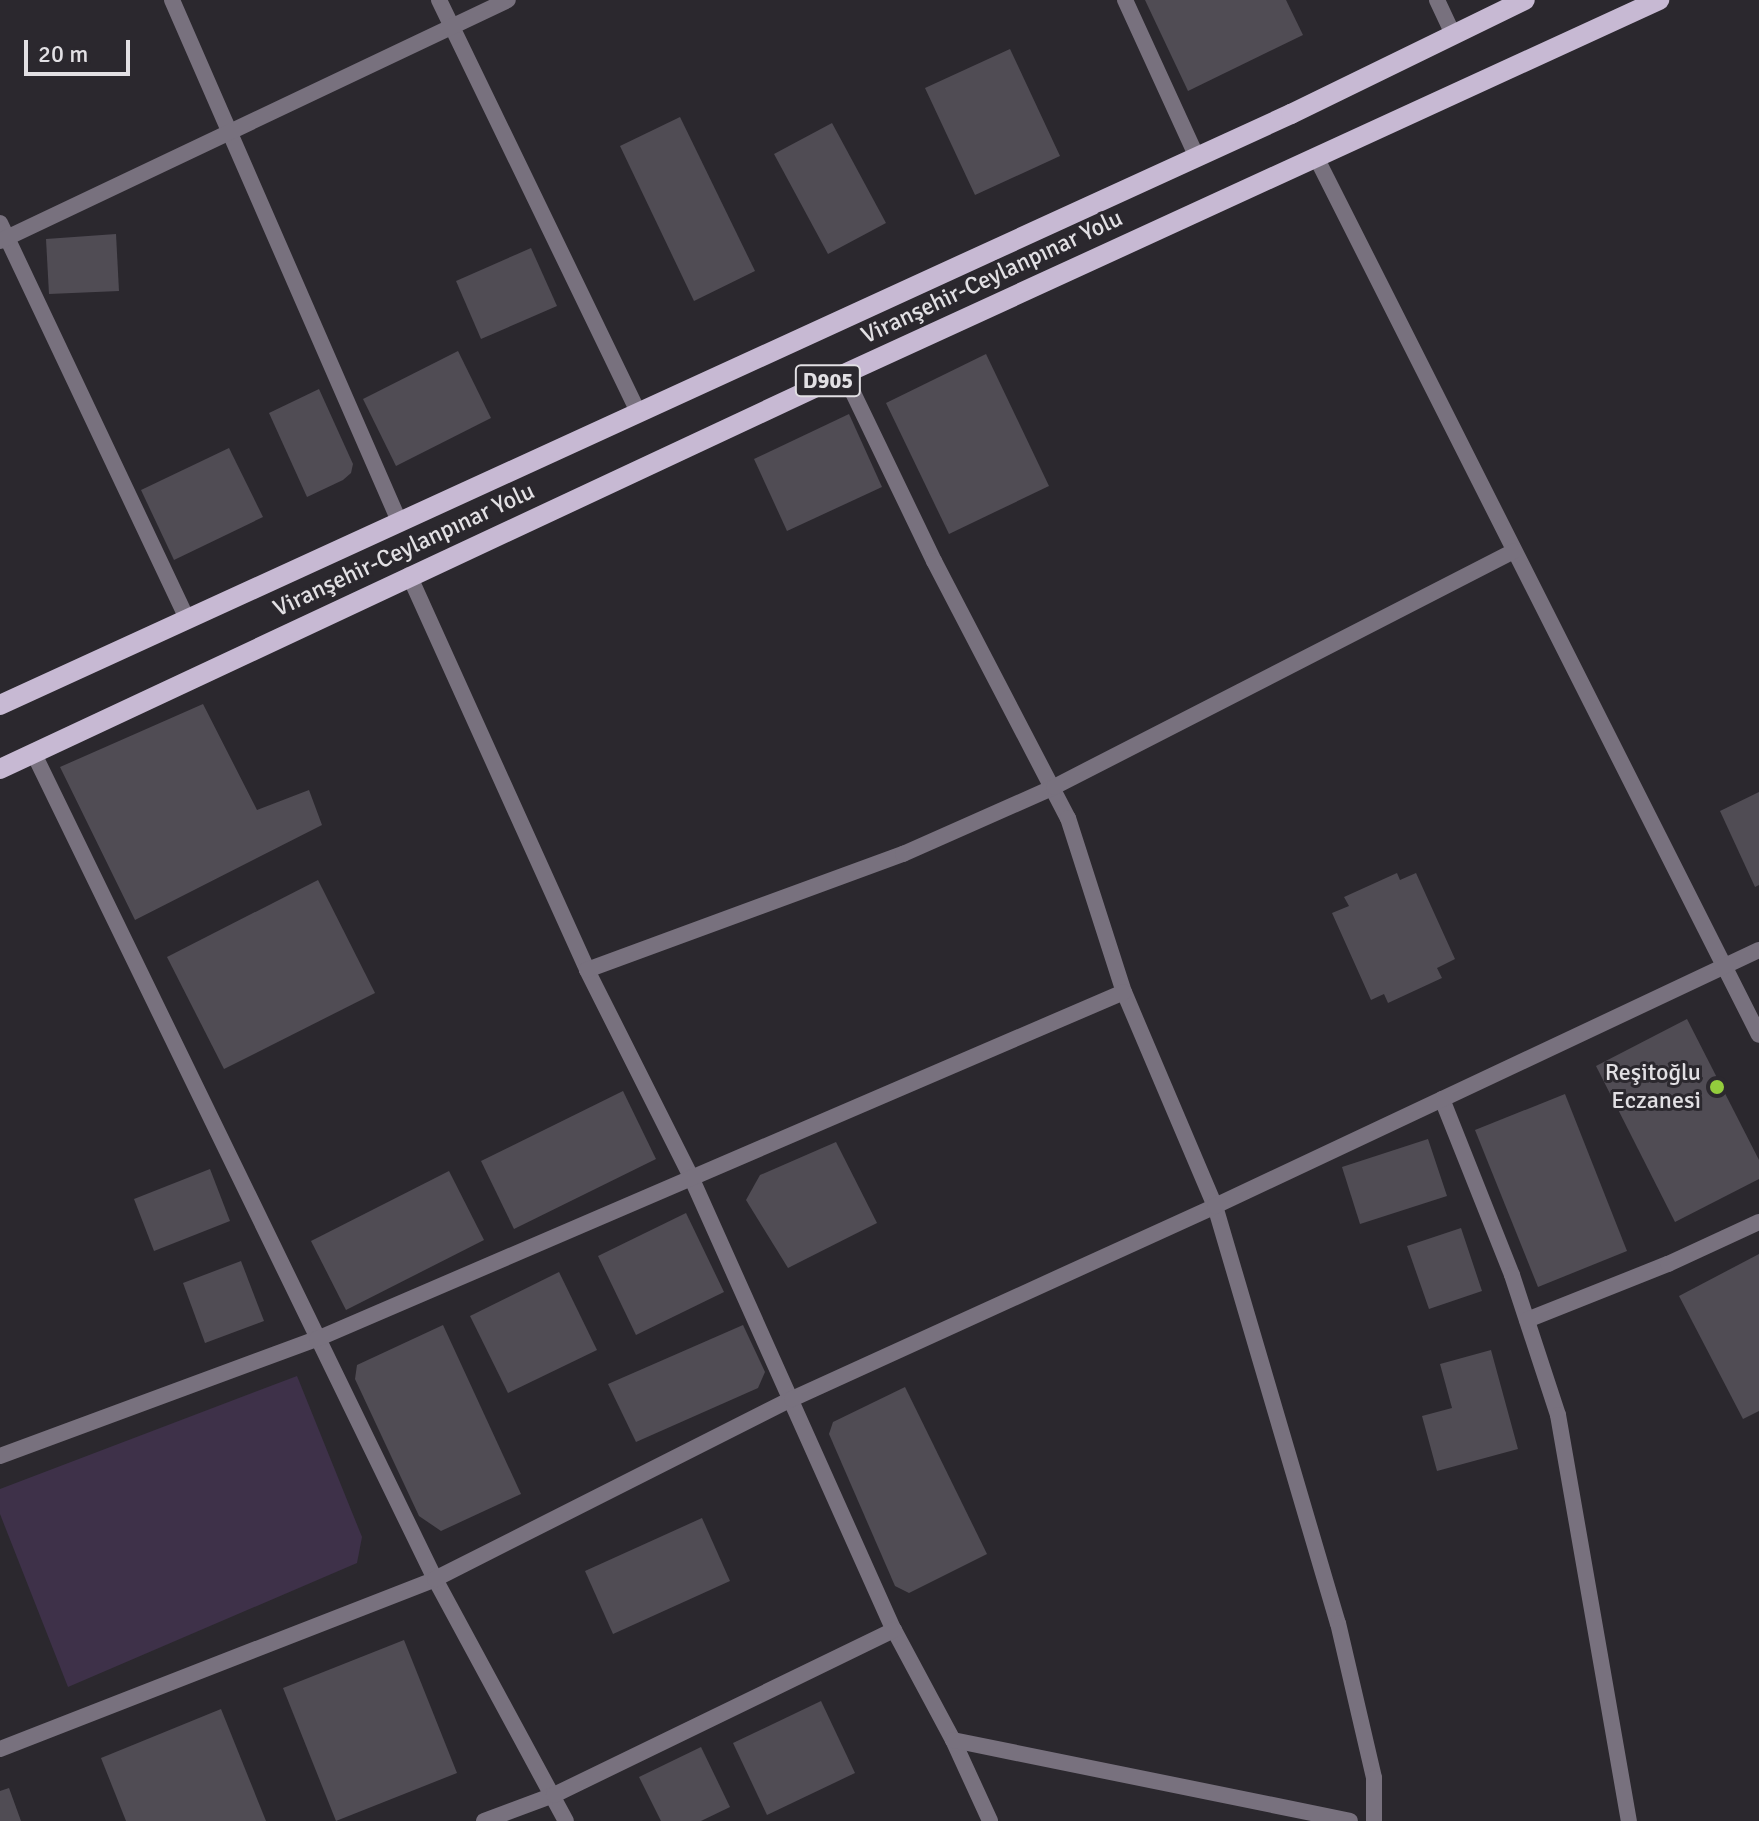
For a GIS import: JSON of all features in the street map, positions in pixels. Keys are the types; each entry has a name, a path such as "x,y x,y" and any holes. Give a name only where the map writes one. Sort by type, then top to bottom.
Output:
{"main road":[{"name":"Viranşehir-Ceylanpınar Yolu","path":"0,705 1197,157 1525,0"},
{"name":"Viranşehir-Ceylanpınar Yolu","path":"0,769 409,575 1659,0"}],"street":[{"path":"172,0 399,521"},
{"path":"439,0 638,411"},
{"path":"187,618 2,234 229,132 508,0"},
{"path":"1125,0 1197,157"},
{"path":"1437,0 1453,35"},
{"path":"1316,157 1759,1035"},
{"path":"844,374 934,561 1068,818 1124,992 1215,1206 1338,1623 1374,1778 1374,1821"},
{"path":"587,970 903,854 1054,787 1514,551"},
{"path":"409,575 587,970 691,1177 894,1630 953,1740 990,1821"},
{"path":"34,754 435,1579 566,1821"},
{"path":"0,1749 435,1579 792,1399 1215,1206 1759,950"},
{"path":"0,1456 317,1339 1124,992"},
{"path":"1442,1099 1527,1320 1558,1415 1629,1821"},
{"path":"1527,1320 1668,1264 1759,1222"},
{"path":"484,1821 554,1795 894,1630"},
{"path":"953,1740 1350,1821"}],"shaded area":[{"path":"297,1376 362,1537 357,1563 68,1687 0,1514 0,1489"}],"building":[{"path":"1145,0 1286,0 1303,35 1188,91"},
{"path":"1010,49 1060,156 975,195 925,88"},
{"path":"680,117 755,271 694,301 620,146"},
{"path":"832,123 886,223 828,254 774,154"},
{"path":"116,234 119,291 49,294 46,239"},
{"path":"531,248 557,306 481,339 456,281"},
{"path":"458,351 491,418 396,466 363,399"},
{"path":"986,354 1049,486 949,534 886,403"},
{"path":"319,389 353,464 351,473 343,480 307,497 269,413"},
{"path":"849,414 882,487 787,531 754,459"},
{"path":"229,448 263,517 174,560 141,490"},
{"path":"203,704 257,810 309,790 322,825 135,920 60,767"},
{"path":"1759,792 1759,885 1755,887 1720,811"},
{"path":"1397,873 1400,880 1416,873 1455,959 1437,968 1442,978 1388,1003 1384,994 1371,1000 1332,913 1349,906 1344,897"},
{"path":"318,880 375,993 224,1069 167,957"},
{"path":"1687,1019 1759,1160 1759,1179 1675,1222 1596,1066"},
{"path":"623,1091 656,1159 514,1229 481,1161"},
{"path":"1565,1094 1627,1251 1538,1287 1475,1130"},
{"path":"1428,1139 1447,1196 1360,1224 1342,1167"},
{"path":"836,1142 877,1223 788,1268 746,1200 760,1175"},
{"path":"210,1169 230,1221 154,1251 134,1199"},
{"path":"449,1171 484,1240 346,1310 311,1241"},
{"path":"686,1213 724,1292 636,1335 598,1256"},
{"path":"1461,1228 1482,1291 1429,1309 1407,1246"},
{"path":"1759,1254 1759,1411 1743,1419 1679,1296"},
{"path":"241,1261 264,1321 205,1343 183,1283"},
{"path":"559,1272 597,1350 508,1393 470,1316"},
{"path":"443,1325 521,1494 441,1531 419,1516 355,1379 357,1365"},
{"path":"743,1325 765,1372 758,1388 636,1442 608,1384"},
{"path":"1491,1350 1518,1449 1437,1471 1422,1416 1452,1408 1440,1364"},
{"path":"905,1387 987,1554 909,1593 895,1586 829,1434 833,1422"},
{"path":"702,1518 730,1581 613,1634 585,1571"},
{"path":"404,1640 457,1773 336,1821 283,1688"},
{"path":"821,1701 855,1773 767,1815 733,1743"},
{"path":"221,1709 266,1821 126,1821 101,1758"},
{"path":"701,1747 730,1807 701,1821 661,1821 639,1777"},
{"path":"9,1788 21,1821 0,1821 0,1791"}],"place":[{"name":"Reşitoğlu Eczanesi","path":"1717,1087"}]}
